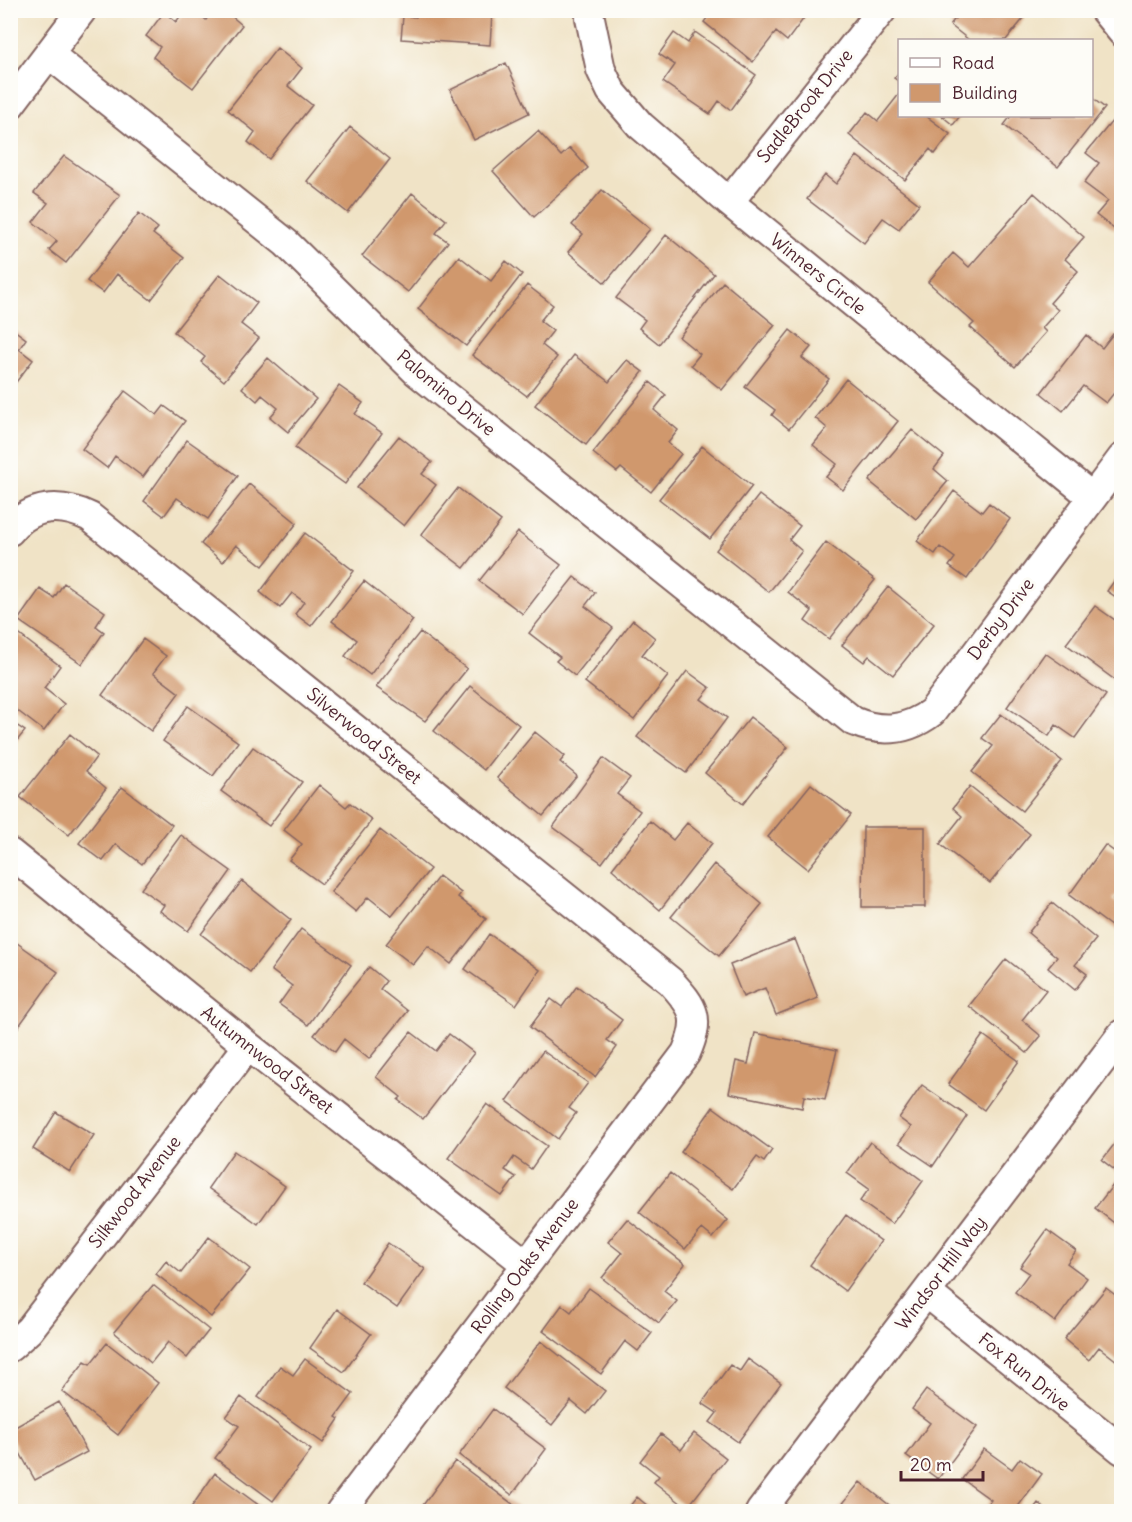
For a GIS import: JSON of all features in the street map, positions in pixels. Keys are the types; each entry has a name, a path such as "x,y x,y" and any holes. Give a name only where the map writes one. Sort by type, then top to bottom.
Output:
{"street":[{"path":"10,105 82,10"},
{"name":"SadleBrook Drive","path":"729,202 882,10"},
{"path":"1104,10 1122,32"},
{"name":"Winners Circle","path":"590,18 601,70 611,91 626,110 660,144 1092,497"},
{"name":"Palomino Drive","path":"49,54 286,243 417,372 853,721"},
{"name":"Derby Drive","path":"853,721 880,729 894,728 915,723 932,712 1122,458"},
{"name":"Silverwood Street","path":"12,529 29,513 41,509 62,507 90,517 670,981 688,1002 695,1016"},
{"name":"Autumnwood Street","path":"10,854 248,1046 526,1264"},
{"name":"Rolling Oaks Avenue","path":"340,1512 686,1053 694,1029 695,1016"},
{"name":"Windsor Hill Way","path":"760,1512 1119,1043"},
{"name":"Silkwood Avenue","path":"16,1342 248,1046"},
{"name":"Fox Run Drive","path":"927,1293 1122,1450"}],"building":[{"path":"185,10 194,10 206,20 213,10 224,10 242,25 193,88 153,57 160,47 146,36 164,12 176,22"},
{"path":"416,10 481,10 481,13 492,14 490,45 401,39 403,16 416,17"},
{"path":"713,10 794,10 804,18 787,41 776,32 753,62 704,22"},
{"path":"962,10 1015,10 1024,18 1007,39 968,39 950,25"},
{"path":"695,32 756,75 731,110 719,101 710,114 663,82 675,65 659,54 674,33 688,43"},
{"path":"277,48 302,68 288,86 312,105 269,159 248,142 255,132 228,110"},
{"path":"506,63 529,113 474,140 450,90"},
{"path":"898,96 898,117 927,117 950,134 935,154 930,149 905,180 849,135 867,112 878,121"},
{"path":"1093,99 1105,108 1058,167 1004,125 1010,117 1093,117"},
{"path":"943,117 959,117 953,125"},
{"path":"1113,120 1122,127 1122,219 1114,229 1096,215 1108,201 1084,183 1099,163 1086,153"},
{"path":"350,127 390,159 348,213 307,181"},
{"path":"538,131 561,156 570,148 588,168 534,217 493,171"},
{"path":"64,156 120,195 66,263 49,250 57,241 33,222 48,203 34,193"},
{"path":"857,156 919,204 899,229 883,218 864,243 807,199 825,175 836,184"},
{"path":"602,190 650,229 605,283 568,252 583,234 572,225"},
{"path":"412,193 446,220 436,233 448,242 408,292 362,256"},
{"path":"1034,193 1084,237 1065,259 1078,271 1050,303 1058,310 1042,328 1046,332 1015,367 970,327 974,323 928,282 953,253 969,267"},
{"path":"139,213 158,228 153,234 184,258 151,300 117,274 103,293 87,281"},
{"path":"666,235 714,274 659,344 639,328 645,320 616,298"},
{"path":"459,256 491,281 506,261 522,274 466,346 418,309"},
{"path":"220,274 257,303 241,324 259,338 224,381 201,362 205,357 174,332"},
{"path":"723,282 775,325 722,390 691,365 700,354 679,337"},
{"path":"527,285 553,305 540,321 553,331 542,345 557,357 527,396 472,355"},
{"path":"10,327 26,339 19,349 33,360 10,390"},
{"path":"790,330 811,347 802,358 829,379 789,429 772,415 775,410 745,387"},
{"path":"1113,334 1122,340 1122,383 1106,403 1083,386 1063,411 1041,393 1086,335 1102,348"},
{"path":"574,355 609,382 627,360 643,372 586,445 535,405"},
{"path":"268,358 316,399 288,432 270,417 278,408 262,395 257,401 242,388"},
{"path":"846,379 898,421 843,490 826,477 837,464 813,445 827,428 815,418"},
{"path":"650,382 666,395 654,410 678,430 668,443 681,454 651,492 621,468 617,472 593,453"},
{"path":"339,386 363,403 355,414 382,433 345,484 295,448"},
{"path":"125,391 157,415 164,406 185,421 143,477 115,456 107,468 82,449"},
{"path":"912,430 944,456 934,469 948,481 916,519 869,481"},
{"path":"399,436 432,462 422,474 436,485 404,526 357,488"},
{"path":"187,440 238,476 208,519 177,498 164,516 144,501"},
{"path":"702,446 752,486 710,539 659,499"},
{"path":"249,484 297,523 263,566 236,545 223,562 201,544"},
{"path":"458,488 501,521 464,568 421,535"},
{"path":"954,491 982,512 989,503 1010,519 967,579 949,566 955,558 940,547 935,554 917,541"},
{"path":"759,495 800,526 789,540 802,551 769,592 716,550"},
{"path":"518,532 561,565 523,614 479,581"},
{"path":"305,533 354,571 311,626 295,614 304,602 292,593 280,608 260,592"},
{"path":"826,542 875,580 829,639 805,621 812,611 788,592"},
{"path":"1122,570 1122,601 1107,591"},
{"path":"574,577 595,593 585,606 613,628 575,676 556,661 560,657 529,633"},
{"path":"364,581 413,620 370,675 345,656 357,640 332,621"},
{"path":"64,583 105,612 96,626 104,632 82,664 18,620 40,589 54,598"},
{"path":"888,587 934,624 893,675 869,656 864,662 842,645"},
{"path":"1095,606 1122,625 1122,672 1115,680 1066,644"},
{"path":"633,620 655,638 642,655 668,676 634,720 585,682"},
{"path":"16,632 60,666 44,688 64,704 44,731 10,705 10,638"},
{"path":"420,632 467,669 425,721 376,687"},
{"path":"143,639 166,656 153,673 179,693 151,731 102,695"},
{"path":"1045,653 1106,695 1075,738 1056,725 1049,736 1007,707"},
{"path":"687,671 710,688 701,699 727,718 686,773 637,737"},
{"path":"470,686 519,725 484,770 434,731"},
{"path":"188,706 238,742 213,776 163,741"},
{"path":"1001,714 1062,761 1022,811 972,772 993,746 982,738"},
{"path":"750,717 788,747 743,804 705,773"},
{"path":"10,721 25,731 10,749"},
{"path":"535,732 565,756 560,762 577,776 543,816 497,778"},
{"path":"70,734 97,756 86,771 106,788 69,835 20,797"},
{"path":"253,747 302,782 269,826 221,791"},
{"path":"603,758 630,778 617,794 640,811 602,863 553,827"},
{"path":"811,784 851,815 808,869 768,837"},
{"path":"319,785 346,807 350,803 372,820 322,884 289,860 302,844 284,830"},
{"path":"970,786 1030,834 990,883 940,844 962,816 953,808"},
{"path":"122,787 172,825 142,864 116,844 103,861 79,843"},
{"path":"650,821 673,840 687,823 712,843 660,910 612,869"},
{"path":"863,827 925,827 925,907 862,907"},
{"path":"380,830 430,869 392,916 368,897 356,912 331,892"},
{"path":"181,835 231,871 188,931 160,911 164,905 141,889"},
{"path":"1105,845 1122,857 1122,889 1113,900 1122,907 1119,932 1069,895"},
{"path":"714,864 762,904 719,956 671,917"},
{"path":"439,876 461,893 458,897 486,919 451,964 428,946 413,965 386,944"},
{"path":"242,881 291,920 250,972 201,934"},
{"path":"1052,903 1096,939 1075,965 1087,974 1075,990 1048,968 1057,957 1028,933"},
{"path":"301,929 351,965 308,1025 279,1004 292,986 271,970"},
{"path":"489,934 540,970 516,1005 465,969"},
{"path":"10,938 58,972 16,1030 10,1025"},
{"path":"795,939 818,998 776,1015 765,988 743,997 730,965"},
{"path":"1006,959 1046,990 1022,1020 1041,1036 1027,1053 969,1006"},
{"path":"369,967 386,981 380,989 408,1011 369,1059 344,1039 335,1052 314,1035"},
{"path":"577,986 622,1020 607,1040 617,1047 595,1077 530,1027 551,999 562,1007"},
{"path":"411,1032 436,1051 449,1034 474,1053 423,1119 398,1100 401,1097 376,1077"},
{"path":"755,1033 837,1050 825,1100 804,1096 802,1108 729,1093 736,1061 748,1064"},
{"path":"983,1035 1019,1061 984,1110 948,1084"},
{"path":"543,1051 588,1083 569,1108 576,1113 558,1139 507,1101"},
{"path":"922,1085 967,1116 933,1166 899,1143 911,1127 899,1118"},
{"path":"487,1104 547,1146 531,1169 514,1157 505,1170 516,1177 502,1196 448,1158"},
{"path":"713,1107 772,1150 764,1162 757,1157 733,1189 681,1152"},
{"path":"56,1112 94,1135 70,1172 33,1149"},
{"path":"1120,1137 1122,1139 1122,1229 1095,1208 1121,1175 1102,1160"},
{"path":"870,1142 923,1181 892,1224 860,1201 869,1189 847,1173"},
{"path":"234,1151 285,1186 258,1224 208,1188"},
{"path":"670,1173 728,1220 713,1238 702,1229 685,1249 639,1212"},
{"path":"846,1215 881,1241 845,1291 810,1265"},
{"path":"627,1219 685,1264 664,1291 677,1301 659,1323 602,1278 622,1253 608,1242"},
{"path":"1047,1230 1076,1251 1067,1263 1087,1278 1055,1322 1015,1292 1029,1273 1020,1267"},
{"path":"209,1237 250,1269 211,1317 156,1274 166,1261 181,1273"},
{"path":"388,1243 425,1269 397,1308 361,1282"},
{"path":"153,1285 209,1330 187,1358 168,1342 151,1363 114,1332"},
{"path":"589,1288 652,1333 638,1351 625,1341 601,1374 543,1331 562,1305 571,1312"},
{"path":"1106,1288 1122,1300 1122,1365 1099,1347 1089,1360 1064,1339"},
{"path":"337,1309 371,1334 344,1372 310,1348"},
{"path":"541,1341 605,1391 587,1414 571,1401 552,1425 504,1388"},
{"path":"107,1343 158,1383 118,1435 62,1391 85,1361 90,1364"},
{"path":"305,1359 353,1394 336,1417 339,1419 323,1443 258,1397 280,1366 293,1375"},
{"path":"748,1359 781,1383 738,1442 710,1422 717,1413 702,1403 730,1365 740,1371"},
{"path":"926,1390 977,1427 938,1479 906,1456 930,1423 912,1409"},
{"path":"241,1397 311,1450 273,1501 215,1458 239,1426 226,1417"},
{"path":"59,1402 87,1452 35,1480 10,1435 10,1430"},
{"path":"493,1409 546,1449 512,1495 459,1455"},
{"path":"694,1433 726,1458 687,1508 654,1482 659,1476 640,1461 661,1434 681,1450"},
{"path":"984,1449 1012,1469 1020,1458 1042,1474 1014,1512 989,1512 985,1508 991,1500 962,1479"},
{"path":"455,1461 518,1508 516,1512 418,1512"},
{"path":"215,1473 268,1512 188,1512"},
{"path":"860,1482 898,1512 836,1512"},
{"path":"637,1497 655,1512 625,1512"},
{"path":"1038,1503 1049,1512 1031,1512"}]}
